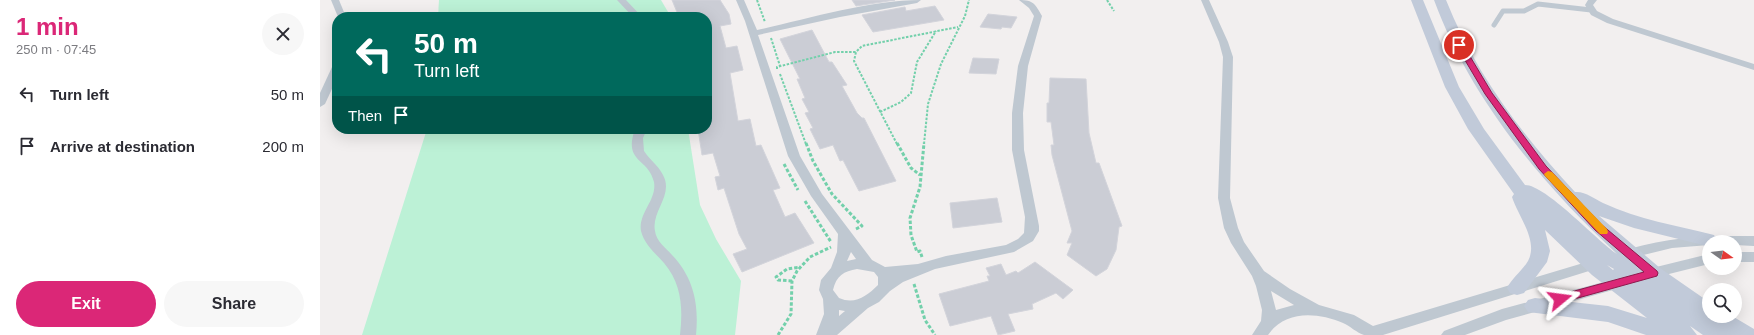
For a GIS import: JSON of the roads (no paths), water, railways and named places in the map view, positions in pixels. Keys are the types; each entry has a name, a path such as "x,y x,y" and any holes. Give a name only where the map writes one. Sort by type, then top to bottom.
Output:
{"street":[{"path":"335,0 340,12"},
{"path":"622,0 633,12"},
{"path":"740,0 794,156 816,196 845,237 867,264"},
{"path":"752,34 840,14 917,0"},
{"path":"882,272 924,268 1009,249 1024,242 1032,231 1033,220 1022,176 1018,151 1017,106 1022,68 1038,16 1032,6 1023,0"},
{"path":"1205,0 1209,14 1224,40 1228,57 1224,184 1226,213 1238,243 1259,275 1267,298 1269,322"},
{"path":"1417,0 1443,65 1464,108 1479,133 1519,187 1556,231 1636,270 1634,278"},
{"path":"1440,0 1454,35 1481,82 1529,150 1558,186 1598,227 1611,259 1634,278 1718,335"},
{"path":"1593,0 1589,3 1591,10 1610,21 1754,67"},
{"path":"320,104 332,78"},
{"path":"639,134 636,140 636,147 639,154 658,176 660,186 658,198 648,220 648,230 651,239 676,268 684,282 689,298 690,316 688,335"},
{"path":"1558,186 1598,209 1626,221 1702,239"},
{"path":"1517,288 1536,263 1540,251 1538,238 1526,213 1519,187"},
{"path":"826,335 832,314 830,299 826,288 836,272 844,252 845,237"},
{"path":"1259,275 1285,293 1315,310 1345,317 1373,334 1661,244 1702,240"},
{"path":"1742,241 1754,241"},
{"path":"1742,257 1754,257"},
{"path":"1449,335 1482,321 1634,278 1702,261"},
{"path":"836,272 854,264 867,264 876,267 882,272 886,279 885,287"},
{"path":"826,335 863,304 877,297 885,287 903,276 924,268"},
{"path":"1634,278 1702,309"},
{"path":"1634,278 1686,335"},
{"path":"830,299 844,306 863,304"},
{"path":"1536,306 1608,314 1635,322 1669,335"},
{"path":"1260,335 1269,322 1289,312 1315,310"},
{"path":"1727,323 1747,335"}],"lane":[{"path":"1494,25 1504,11 1524,11 1535,4 1591,10"}]}
